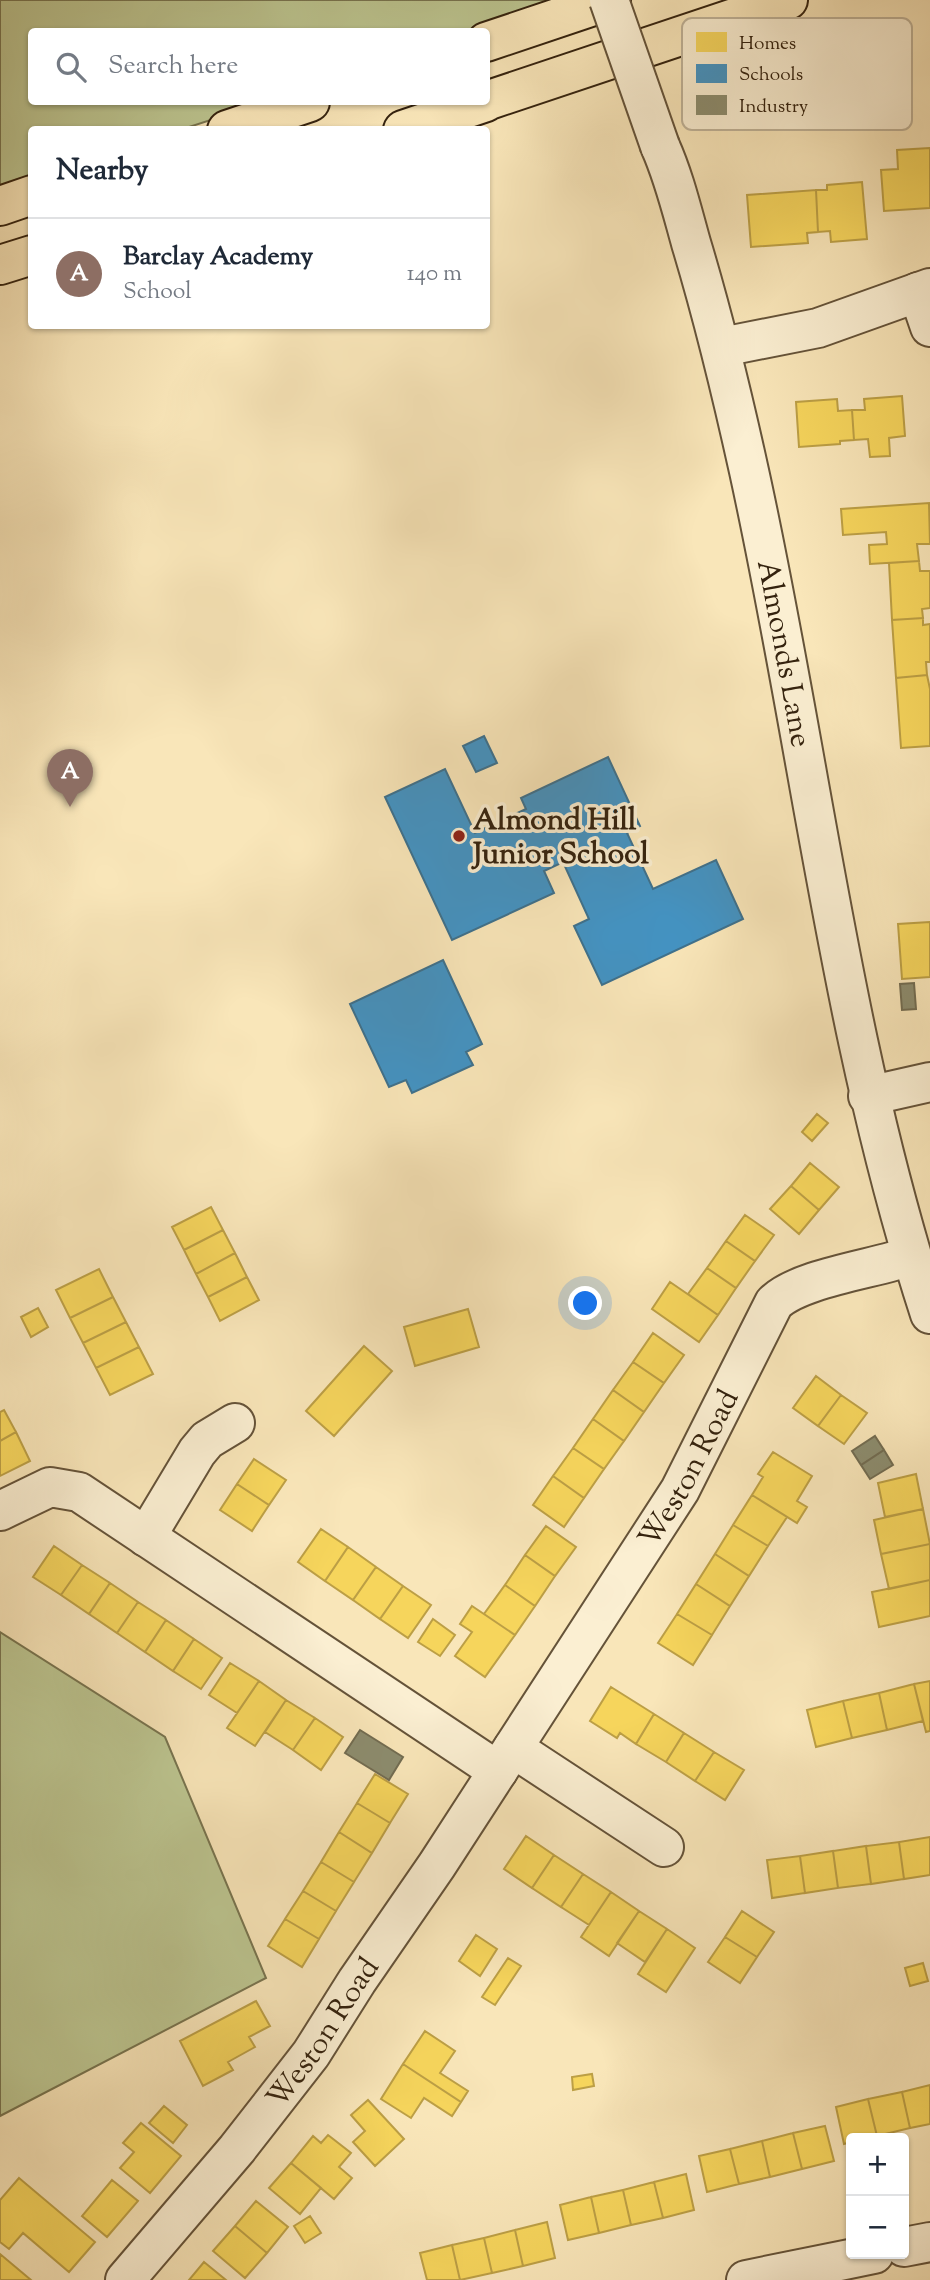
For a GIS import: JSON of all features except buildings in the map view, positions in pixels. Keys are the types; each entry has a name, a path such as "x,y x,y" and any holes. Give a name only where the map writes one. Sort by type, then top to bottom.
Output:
{"main road":[{"path":"490,41 610,0"},
{"path":"734,18 788,0"},
{"path":"490,100 682,35"},
{"path":"239,126 301,105"},
{"path":"414,126 475,105"},
{"path":"0,206 28,196"},
{"path":"0,265 28,256"}],"street":[{"name":"Almonds Lane","path":"610,0 660,146 722,347 772,577 824,882 868,1096 911,1256 930,1314"},
{"path":"722,347 818,328 926,302"},
{"path":"868,1096 930,1082"},
{"name":"Weston Road","path":"125,2280 237,2149 312,2054 680,1490 774,1303 795,1287 911,1256"},
{"path":"146,1537 197,1452 208,1440 235,1423"},
{"path":"0,1511 50,1487 79,1492 146,1537 505,1759 664,1847"},
{"path":"909,2246 930,2242"},
{"path":"746,2280 849,2259"}],"green space":[{"path":"0,0 550,0 552,5 486,28 28,28 28,105 257,105 192,126 28,126 28,182 0,191"},
{"path":"0,1632 165,1737 266,1978 0,2116"}],"place":[{"name":"Barclay Academy","path":"70,807"},
{"name":"Almond Hill Junior School","path":"459,836"}]}
